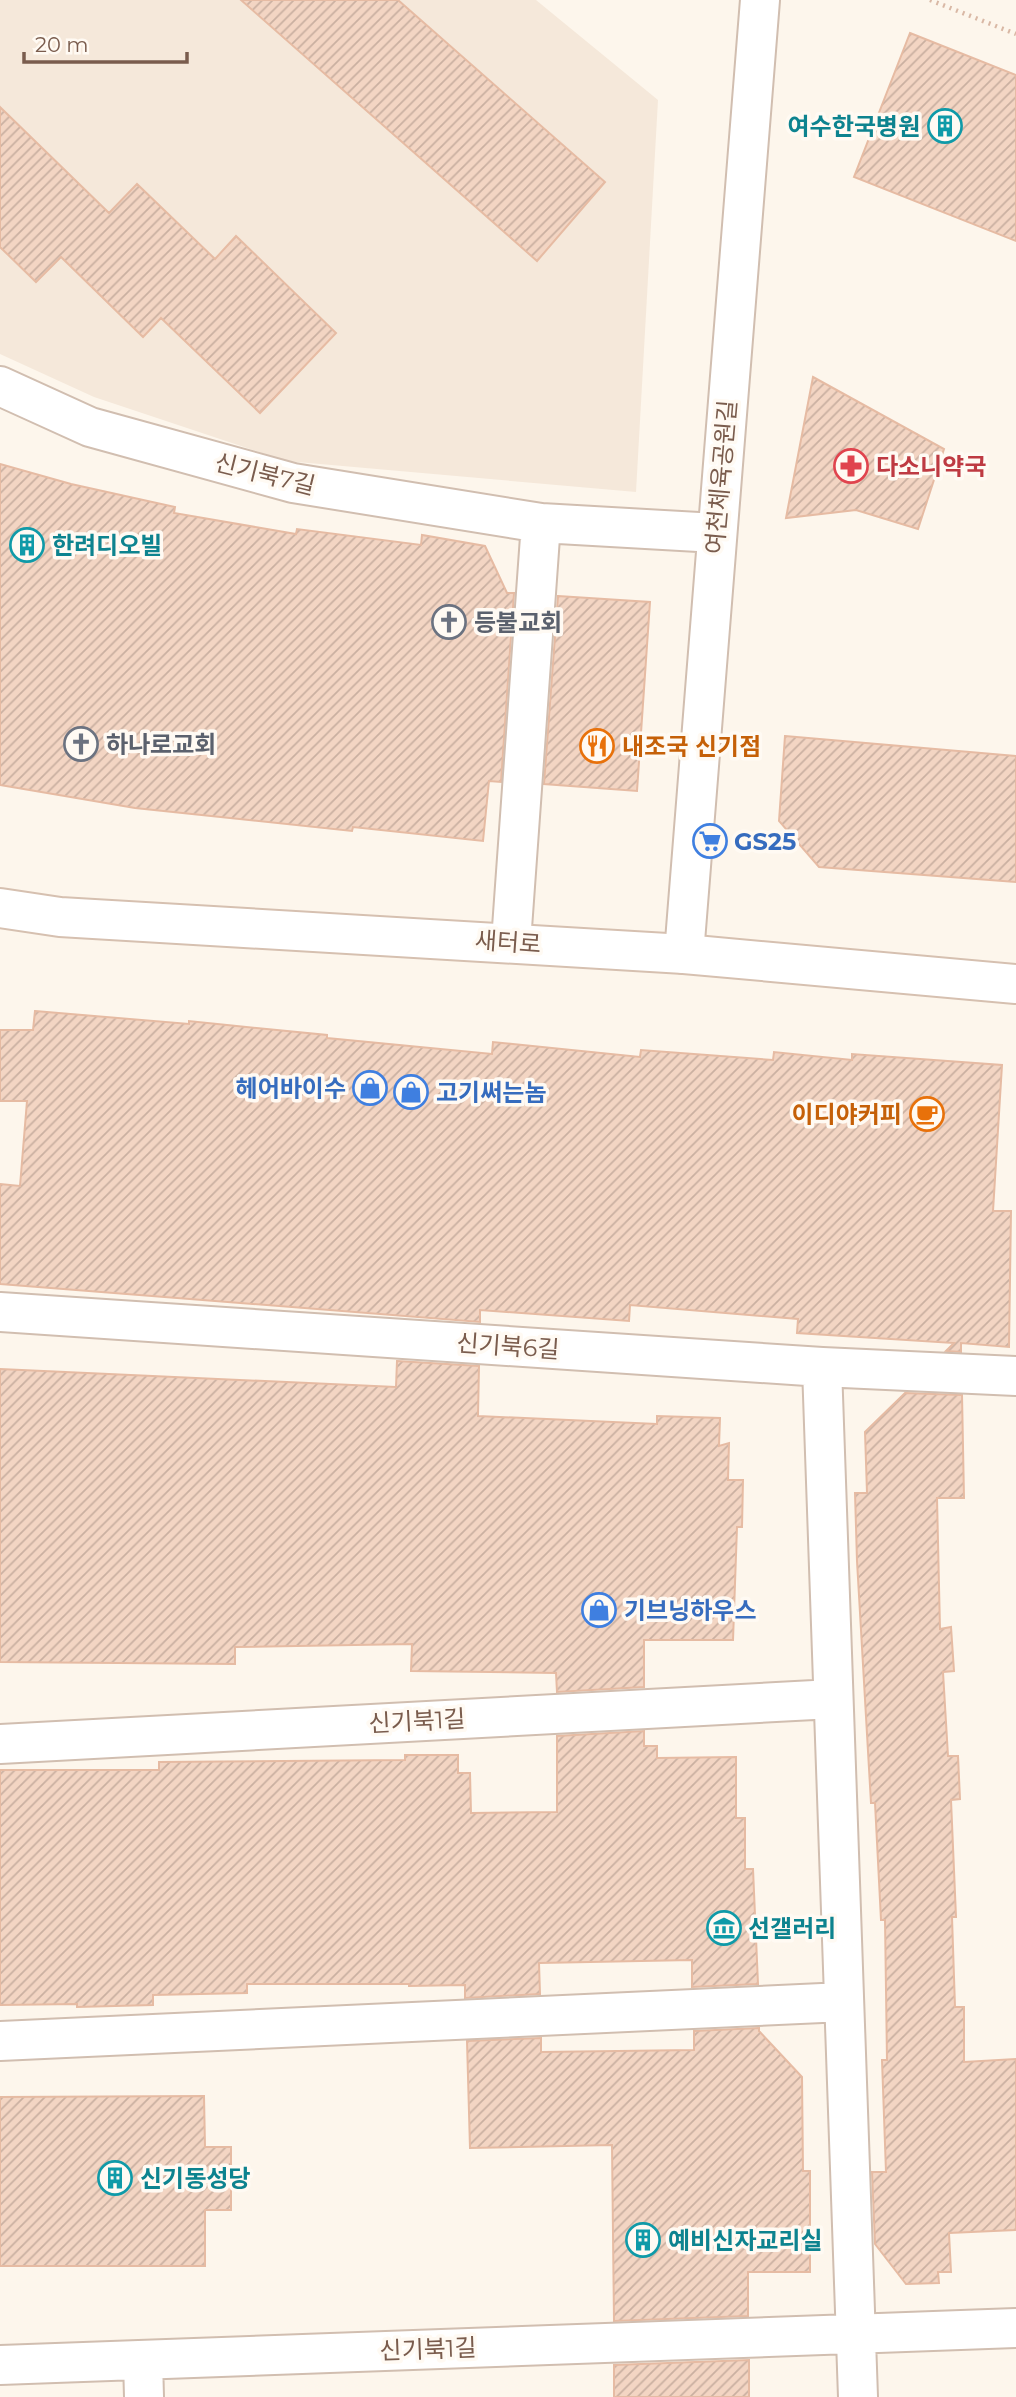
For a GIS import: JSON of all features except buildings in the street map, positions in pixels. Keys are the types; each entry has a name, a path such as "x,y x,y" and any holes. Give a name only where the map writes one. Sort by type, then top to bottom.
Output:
{"street":[{"name":"여천체육공원길","path":"684,954 760,0"},
{"name":"신기북7길","path":"0,386 90,427 293,483 541,523 716,533"},
{"path":"511,942 541,523"},
{"name":"새터로","path":"0,908 60,917 684,954 1016,984"},
{"name":"신기북6길","path":"0,1312 822,1367 1016,1376"},
{"path":"822,1367 858,2397"},
{"name":"신기북1길","path":"0,1744 834,1699"},
{"path":"0,2041 844,2003"},
{"name":"신기북1길","path":"0,2365 1016,2328"},
{"path":"144,2360 144,2397"}],"path":[{"path":"930,0 1016,34"}],"shaded area":[{"path":"0,0 536,0 658,100 636,492 286,461 94,397 0,354"}],"place":[{"name":"여수한국병원","path":"945,126"},
{"name":"다소니약국","path":"851,466"},
{"name":"한려디오빌","path":"27,545"},
{"name":"등불교회","path":"449,622"},
{"name":"하나로교회","path":"81,744"},
{"name":"내조국 신기점","path":"597,746"},
{"name":"GS25","path":"710,841"},
{"name":"헤어바이수","path":"370,1088"},
{"name":"고기써는놈","path":"411,1092"},
{"name":"이디야커피","path":"927,1114"},
{"name":"기브닝하우스","path":"599,1610"},
{"name":"선갤러리","path":"724,1928"},
{"name":"신기동성당","path":"115,2178"},
{"name":"예비신자교리실","path":"643,2240"}]}
